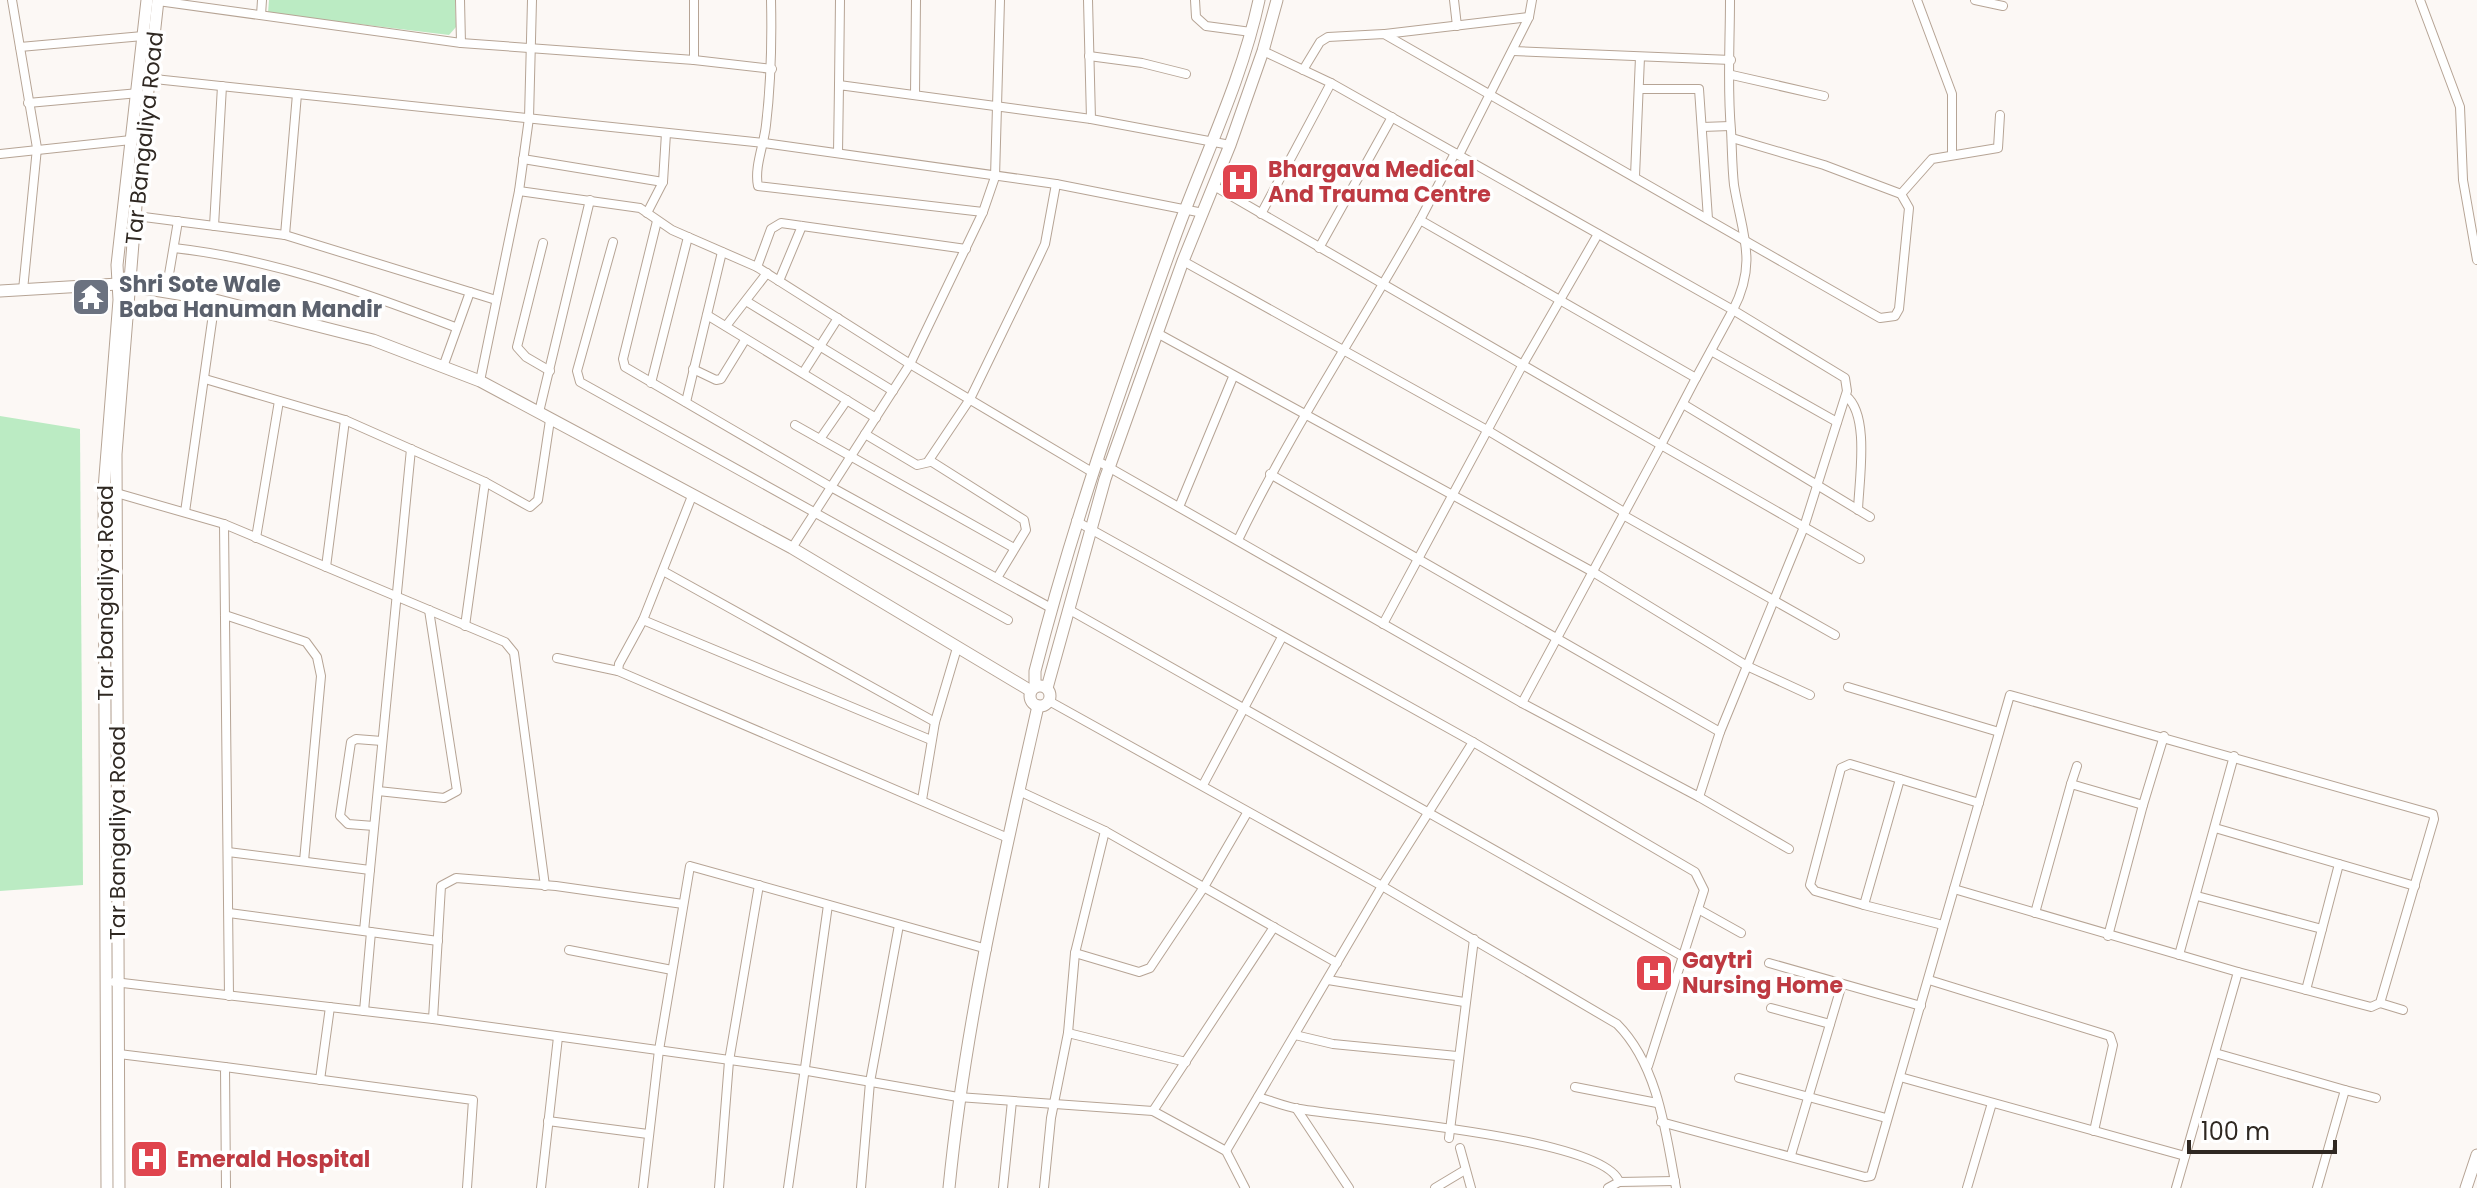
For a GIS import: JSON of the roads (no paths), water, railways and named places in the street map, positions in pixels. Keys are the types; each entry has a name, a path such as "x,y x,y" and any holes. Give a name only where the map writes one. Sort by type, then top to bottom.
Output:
{"street":[{"path":"12,0 37,148 23,290"},
{"name":"Tar bangaliya Road","path":"124,286 131,140 144,78 143,36 147,0"},
{"path":"158,0 461,43 694,60 772,69"},
{"name":"Tar Bangaliya Road","path":"144,78 158,0"},
{"path":"261,15 262,0"},
{"path":"460,0 461,43"},
{"path":"480,381 519,191 529,118 532,0"},
{"path":"694,0 694,60"},
{"path":"771,0 772,69 764,143 756,173 758,186 983,212"},
{"path":"838,153 840,0"},
{"path":"915,95 916,0"},
{"path":"792,548 910,364 983,212 995,177 1000,0"},
{"path":"1088,0 1091,119"},
{"path":"1195,0 1196,17 1206,26 1251,32"},
{"path":"949,1188 958,1097 1008,838 1044,703 1035,671 1051,608 1094,466 1251,32 1259,0"},
{"path":"1277,0 1263,51 1230,145 1183,261 1110,468 1068,609 1031,700 1044,703 1203,785 1617,1024 1630,1037 1648,1066 1676,1184 1619,1182 1608,1188"},
{"path":"1454,0 1457,26"},
{"path":"1238,540 1270,474 1346,350 1493,93 1529,17 1532,0"},
{"path":"1522,703 1743,291 1748,242 1734,184 1730,126 1730,0"},
{"path":"1917,0 1952,94 1952,155"},
{"path":"1975,0 2003,6"},
{"path":"2420,0 2460,107 2463,180 2477,260"},
{"path":"1303,70 1320,42 1328,37 1384,34 1529,17"},
{"path":"1384,34 1493,93 1880,318 1890,318 1899,309 1908,213 1901,194 1824,165 1732,138"},
{"path":"20,47 143,36"},
{"path":"1263,51 1331,83 1392,117 1733,310 1845,378 1846,396 1804,527 1720,732 1699,797"},
{"path":"1513,51 1731,60"},
{"path":"1089,56 1142,63 1186,74"},
{"path":"1635,176 1640,57"},
{"path":"1732,75 1824,96"},
{"path":"144,78 764,143 1056,184 1203,213"},
{"path":"1261,214 1331,83"},
{"path":"839,85 1091,119 1230,145"},
{"path":"214,226 222,86"},
{"path":"1639,89 1699,89 1708,219"},
{"path":"28,103 142,93"},
{"name":"Tar Bangaliya Road","path":"110,491 124,286 136,216 142,93"},
{"path":"285,235 297,94"},
{"path":"1901,194 1927,162 1998,148 2000,115"},
{"path":"1319,248 1392,117"},
{"path":"1702,127 1730,126"},
{"path":"647,213 663,182 666,133"},
{"path":"0,154 131,140"},
{"path":"523,159 663,182"},
{"path":"930,462 970,399 1045,244 1056,184"},
{"path":"1214,186 1860,559"},
{"path":"519,191 640,208 688,237 757,267 970,399 1094,466 1110,468 1522,703 1699,797 1789,849"},
{"path":"539,412 590,200"},
{"path":"136,216 285,235 496,300"},
{"path":"1420,220 1696,378"},
{"path":"166,292 178,221"},
{"path":"657,221 623,359 629,370 831,487 1051,608"},
{"path":"757,267 774,225 802,226 966,249"},
{"path":"779,281 802,226"},
{"path":"1383,624 1522,366 1598,234"},
{"path":"651,383 688,237"},
{"path":"613,242 577,371 580,382 1008,620"},
{"path":"543,243 517,347 526,357 550,371"},
{"path":"174,248 221,254 346,286 455,327"},
{"path":"686,402 722,252"},
{"path":"1183,261 1487,430 1624,514 1835,635"},
{"path":"726,326 767,273"},
{"path":"0,291 124,286 215,300 373,340 480,381 792,548 957,648 1038,688"},
{"path":"443,367 470,292"},
{"path":"185,512 215,300"},
{"path":"746,301 893,391"},
{"path":"707,315 876,418"},
{"path":"803,373 838,318"},
{"path":"1157,333 1593,572 1747,666 1810,695"},
{"path":"693,369 716,380 721,379 745,340"},
{"path":"1711,351 1837,422"},
{"path":"1179,507 1233,377"},
{"path":"205,379 345,420 485,482 530,507 538,500 550,420"},
{"path":"1846,396 1854,403 1861,422 1858,510"},
{"path":"820,439 847,400"},
{"path":"256,538 279,401"},
{"path":"1683,404 1870,517"},
{"path":"326,567 345,420"},
{"path":"795,425 1014,548"},
{"path":"865,434 917,465 930,462 1021,515 1026,530 997,578"},
{"path":"364,1011 370,870 411,449"},
{"path":"1270,474 1720,732"},
{"path":"465,626 485,482"},
{"path":"110,491 224,524 505,642 514,653 545,886"},
{"name":"Tar bangaliya Road","path":"110,491 113,1183"},
{"path":"618,671 643,620 692,496"},
{"path":"1076,521 1473,742 1695,872 1704,890 1648,1066"},
{"path":"224,524 229,996"},
{"path":"663,571 935,722"},
{"path":"1068,609 1682,956"},
{"path":"378,791 444,798 457,791 429,610"},
{"path":"225,615 306,642 317,657 321,676 304,861"},
{"path":"643,620 931,740"},
{"path":"1203,785 1282,637"},
{"path":"922,800 935,722 957,648"},
{"path":"557,658 618,671 1008,838"},
{"path":"1848,687 1999,732"},
{"path":"1661,1122 1869,1177 1929,980 2009,697 2013,695 2428,811 2434,819 2380,1003"},
{"path":"2108,936 2164,736"},
{"path":"374,826 348,824 340,816 351,742 356,739 382,741"},
{"path":"1226,1151 1382,886 1473,742"},
{"path":"2179,955 2234,756"},
{"path":"1943,925 1815,891 1810,885 1841,768 1850,764 1979,803"},
{"path":"2035,913 2077,766"},
{"path":"1864,905 1900,779"},
{"path":"2071,784 2143,805"},
{"path":"1019,791 1105,831 1337,963"},
{"path":"1075,953 1145,971 1153,965 1247,813"},
{"path":"2215,828 2415,886"},
{"path":"1044,1188 1068,1033 1075,953 1105,831"},
{"path":"228,852 370,870"},
{"path":"2306,990 2339,864"},
{"path":"643,1188 659,1050 690,866 987,949"},
{"path":"433,1019 441,886 447,880 545,886 683,904"},
{"path":"719,1188 729,1061 759,885"},
{"path":"1954,889 2238,972 2371,1007 2380,1003 2403,1010"},
{"path":"2197,896 2322,929"},
{"path":"788,1188 802,1070 828,905"},
{"path":"1698,909 1741,933"},
{"path":"229,913 438,941"},
{"path":"861,1188 870,1082 899,925"},
{"path":"1153,1111 1274,927"},
{"path":"1449,1138 1474,939"},
{"path":"569,950 672,970"},
{"path":"1769,963 1921,1006"},
{"path":"2176,1188 2238,972"},
{"path":"1328,980 1464,1002"},
{"path":"1929,980 2110,1036 2113,1045 2094,1131"},
{"path":"113,1183 119,1054 112,982 433,1019 802,1070 958,1097 1153,1111 1226,1151 1245,1188"},
{"path":"1791,1155 1842,984"},
{"path":"320,1080 330,1007"},
{"path":"1771,1008 1830,1024"},
{"path":"1068,1033 1186,1062"},
{"path":"1295,1035 1325,1043 1457,1056"},
{"path":"541,1188 558,1037"},
{"path":"2215,1053 2376,1098"},
{"path":"119,1054 473,1100 467,1188"},
{"path":"225,1067 226,1188"},
{"path":"1900,1077 2185,1156"},
{"path":"1739,1078 1886,1118"},
{"path":"1575,1087 1657,1103"},
{"path":"2317,1188 2345,1090"},
{"path":"1258,1097 1296,1108 1480,1131 1598,1161 1611,1168 1619,1182"},
{"path":"1003,1188 1012,1101"},
{"path":"1967,1188 1992,1103"},
{"path":"1296,1108 1349,1188"},
{"path":"548,1121 648,1134"},
{"path":"1460,1148 1471,1188"},
{"path":"2466,1188 2477,1155"},
{"path":"1435,1188 1465,1170"}],"place":[{"name":"Bhargava Medical And Trauma Centre","path":"1240,182"},
{"name":"Shri Sote Wale Baba Hanuman Mandir","path":"91,297"},
{"name":"Gaytri Nursing Home","path":"1654,973"},
{"name":"Emerald Hospital","path":"149,1159"}]}
